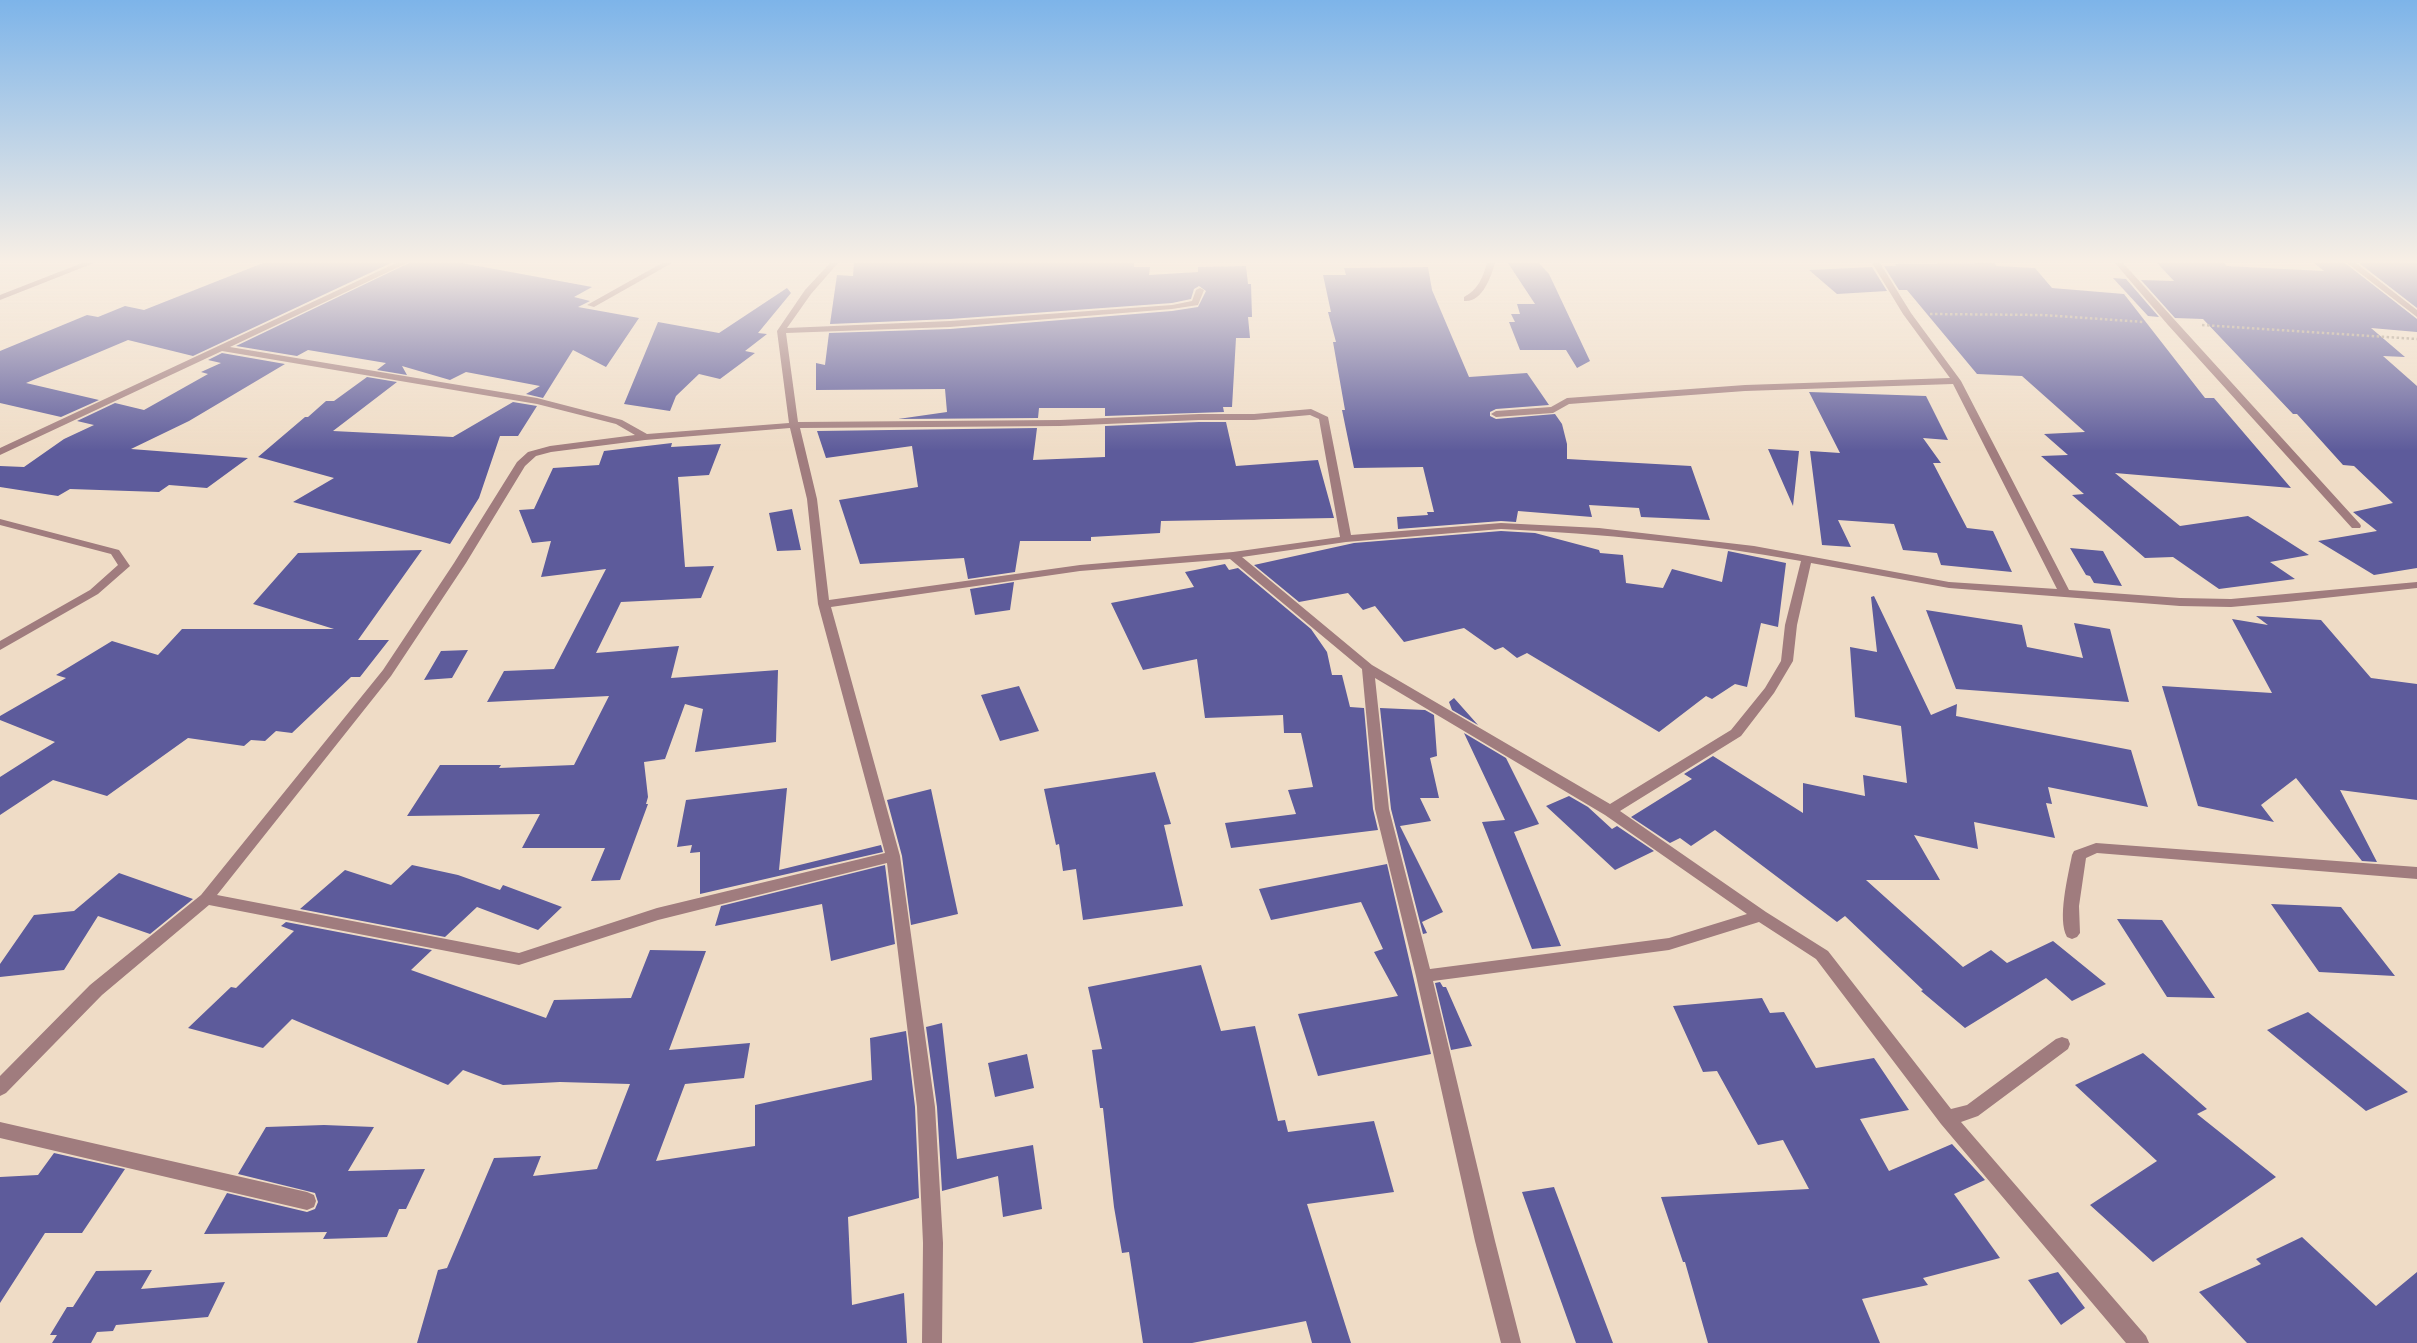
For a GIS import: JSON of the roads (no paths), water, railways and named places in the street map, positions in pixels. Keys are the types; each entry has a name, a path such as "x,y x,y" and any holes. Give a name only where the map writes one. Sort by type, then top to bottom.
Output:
{"street":[{"path":"0,452 272,326"},
{"path":"785,326 781,331 794,424 812,500 824,604 893,856 926,1107 933,1243 932,1343"},
{"path":"781,331 910,326"},
{"path":"1916,326 1956,381 2065,594"},
{"path":"2172,326 2356,526"},
{"path":"223,349 536,401 619,422 645,437"},
{"path":"1496,414 1553,410 1567,401 1725,390 1956,381"},
{"path":"0,1088 96,990 206,898 387,673 460,563 521,464 532,454 550,449 645,437 794,424 1060,423 1199,417 1254,417 1311,412 1323,417 1346,539"},
{"path":"0,522 115,552 124,566 94,592 0,646"},
{"path":"824,604 1080,568 1233,555 1346,539 1502,526 1599,530 1754,549 1949,585 2180,602 2231,603 2287,600 2417,585"},
{"path":"1233,555 1368,668 1610,811 1761,916 1822,955 1948,1118 2139,1343"},
{"path":"1610,811 1736,733 1742,726 1770,690 1787,661 1791,625 1807,558"},
{"path":"1368,668 1382,809 1424,976 1485,1241 1511,1343"},
{"path":"2072,933 2072,906 2079,855 2096,848 2417,873"},
{"path":"206,898 519,959 657,914 893,856"},
{"path":"1424,976 1669,944 1761,916"},
{"path":"1948,1118 1972,1111 2062,1044"},
{"path":"0,1130 307,1201"}]}
